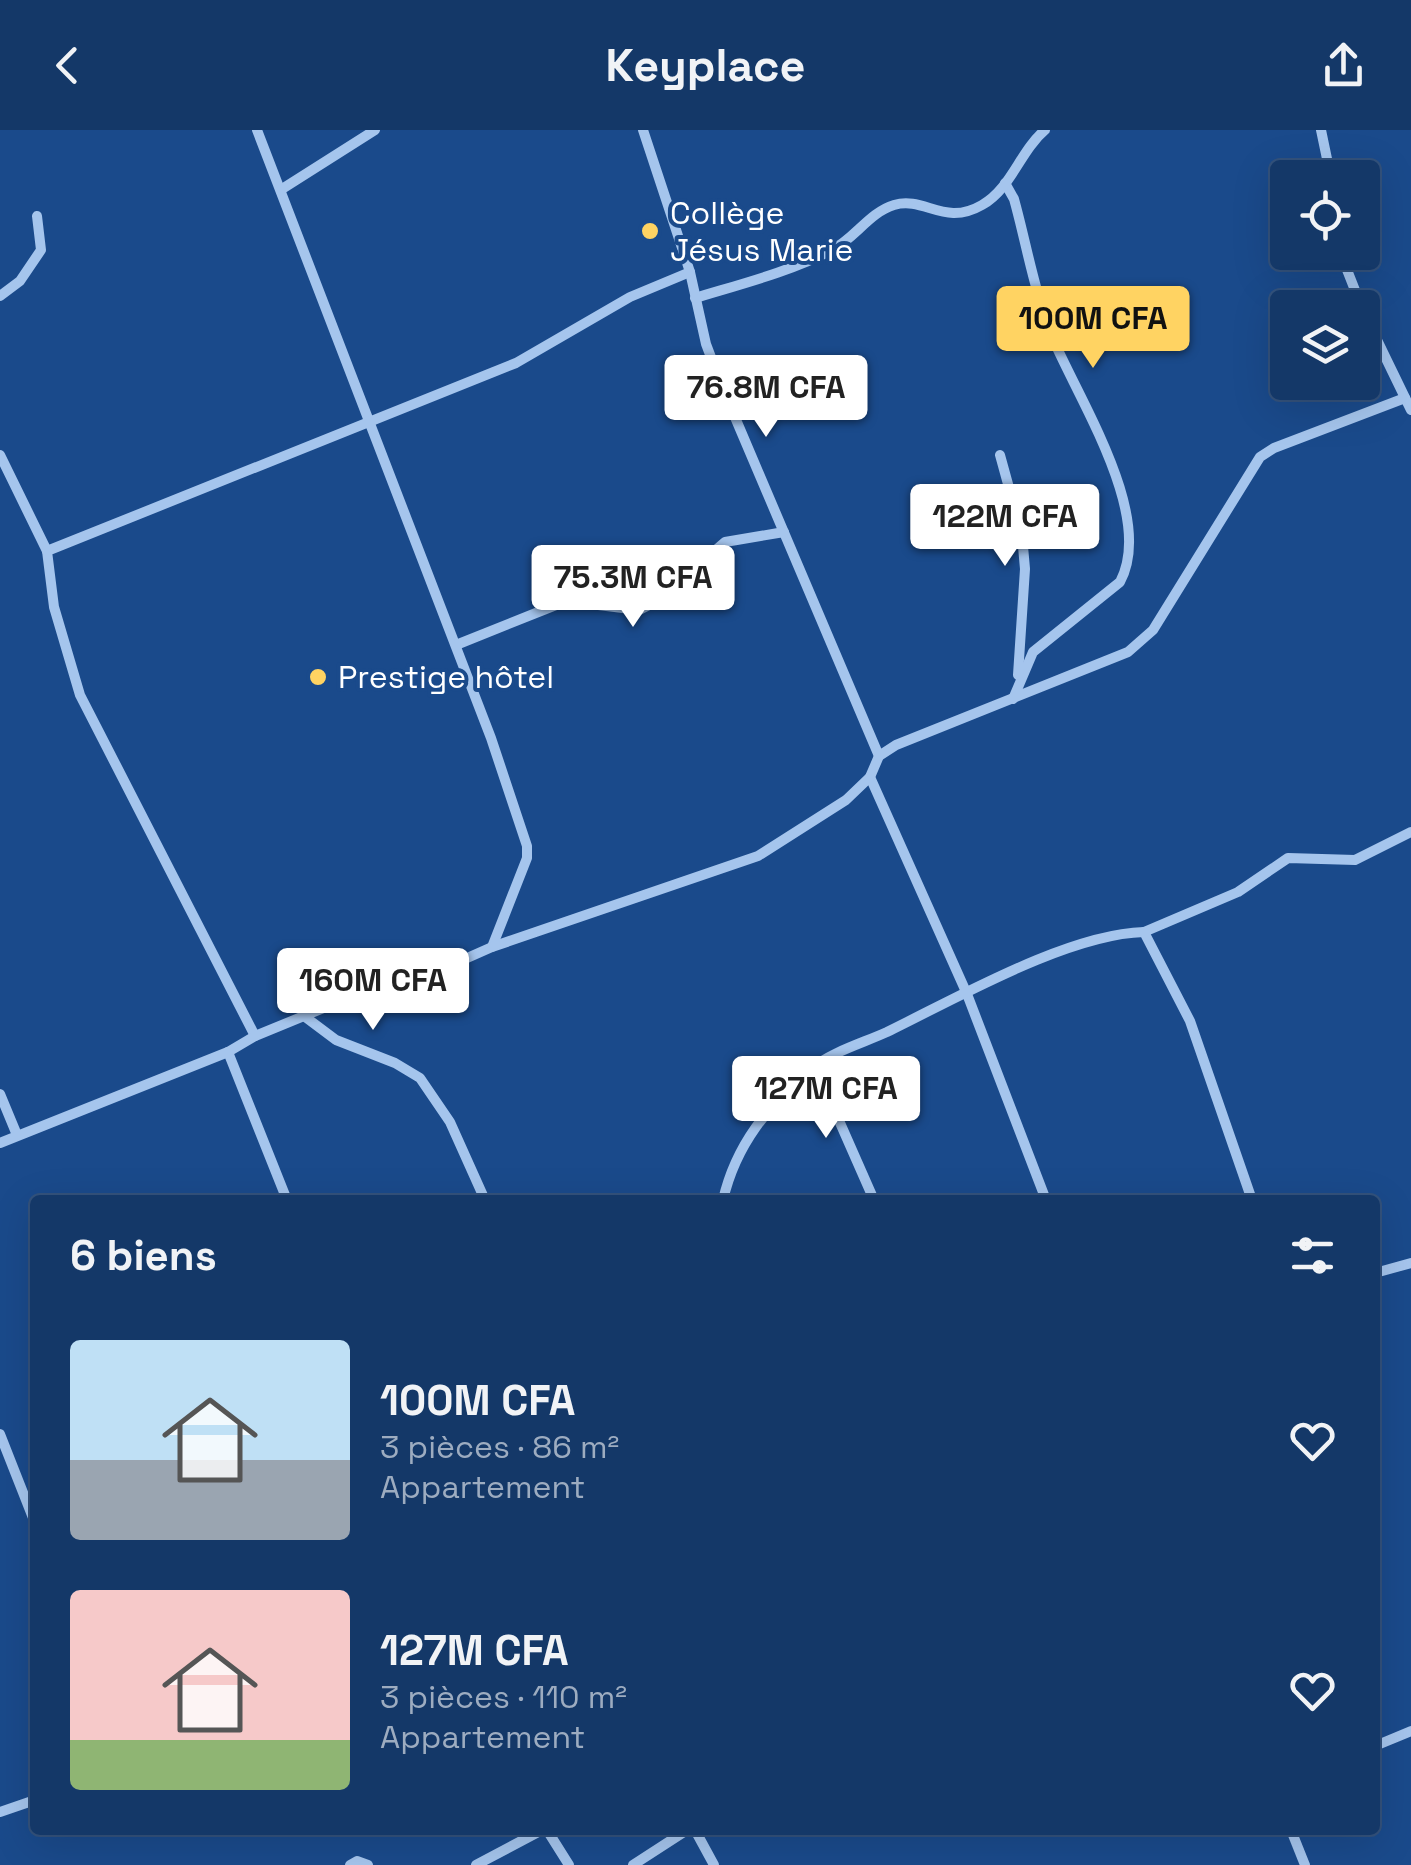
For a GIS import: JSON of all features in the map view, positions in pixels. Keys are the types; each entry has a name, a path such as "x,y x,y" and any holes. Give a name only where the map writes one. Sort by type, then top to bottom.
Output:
{"street":[{"path":"257,130 456,645 527,846 527,858 492,947"},
{"path":"282,190 374,130"},
{"path":"643,130 690,272 722,389 879,756"},
{"path":"1025,130 1028,148"},
{"path":"695,298 833,250 891,206 916,206 951,215 986,203 1045,130"},
{"path":"1322,130 1328,160"},
{"path":"1005,183 1014,198 1049,328 1104,452 1131,529 1127,570 1120,582 1033,652 1018,680"},
{"path":"0,296 20,281 41,250 37,216"},
{"path":"47,551 367,419 516,363 630,296 690,272"},
{"path":"1380,346 1411,410"},
{"path":"0,1143 374,989 422,978 492,947 758,856 819,821 870,777 879,756 915,735 1099,666 1143,642 1204,552 1260,458 1274,448 1405,398"},
{"path":"0,455 47,551 54,607 80,695 255,1036"},
{"path":"1000,455 1020,524 1025,569 1018,680 1013,699"},
{"path":"456,645 566,601 639,610 655,602 724,542 784,532"},
{"path":"870,777 967,994 1044,1195"},
{"path":"724,1195 728,1175 750,1131 814,1066 1099,938 1144,932 1238,892 1288,858 1355,860 1411,832"},
{"path":"1144,932 1190,1021 1250,1195"},
{"path":"304,1016 336,1040 396,1063 420,1078 450,1122 483,1195"},
{"path":"228,1052 285,1195"},
{"path":"814,1066 872,1195"},
{"path":"0,1094 18,1135"},
{"path":"1380,1272 1411,1263"},
{"path":"0,1434 30,1510"},
{"path":"1380,1744 1411,1731"},
{"path":"0,1812 30,1802"},
{"path":"476,1865 534,1835"},
{"path":"548,1835 569,1865"},
{"path":"633,1865 679,1835"},
{"path":"699,1835 714,1865"},
{"path":"1293,1835 1305,1865"},
{"path":"350,1865 368,1865"}],"place":[{"name":"Collège Jésus Marie","path":"650,231"},
{"name":"Prestige hôtel","path":"318,677"}]}
